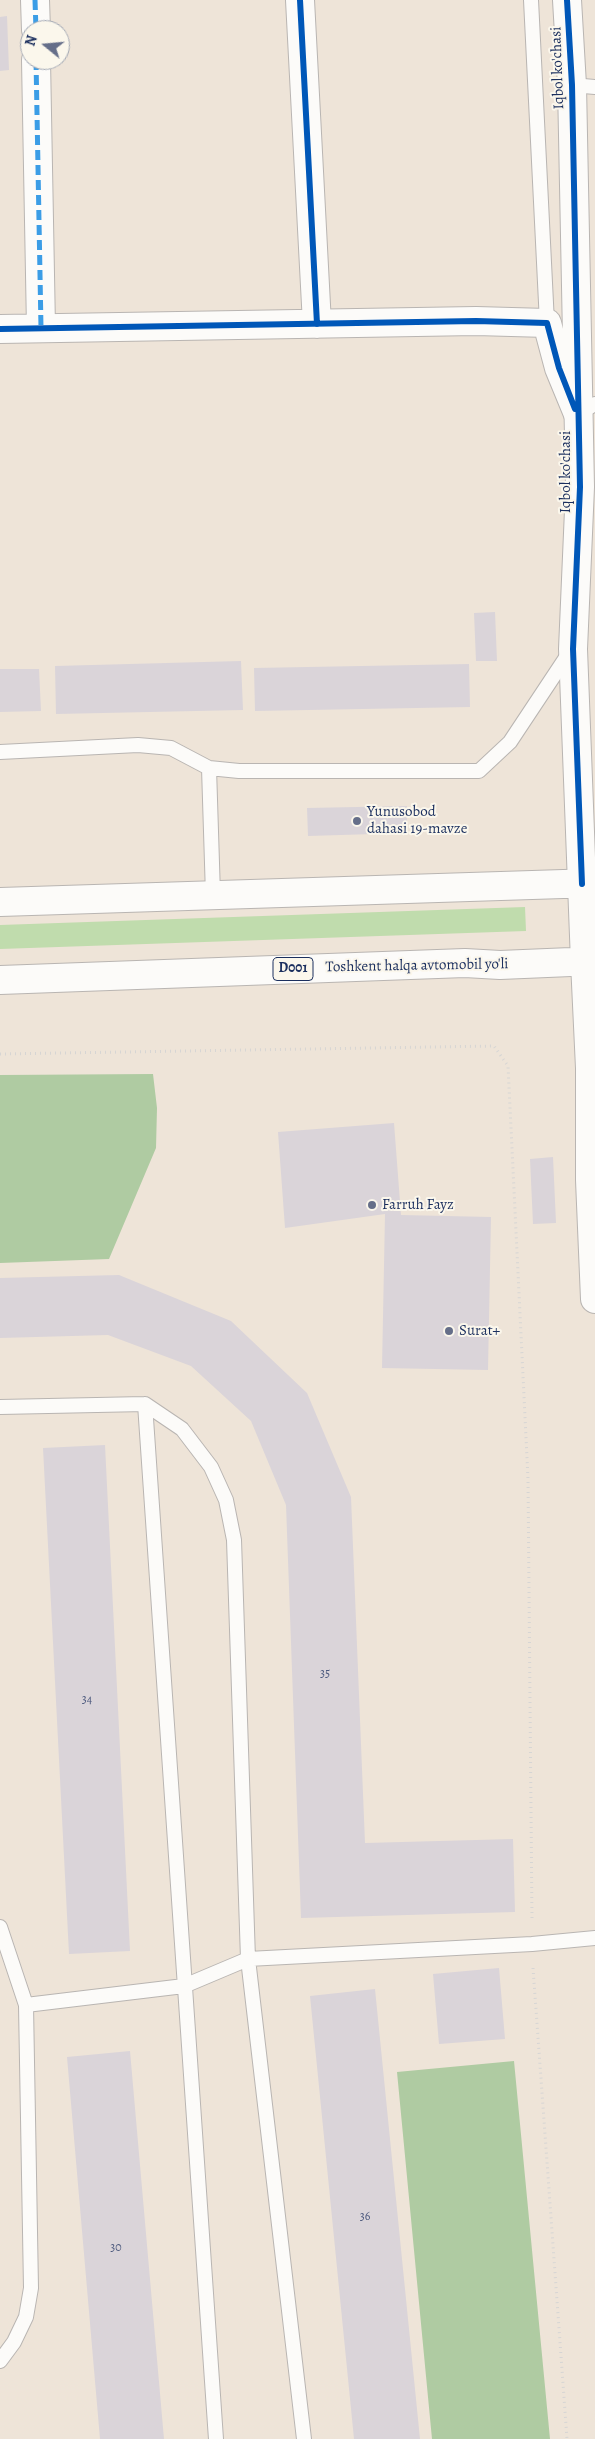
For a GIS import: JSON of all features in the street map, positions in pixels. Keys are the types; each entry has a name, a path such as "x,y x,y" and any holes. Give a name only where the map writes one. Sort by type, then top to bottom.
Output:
{"main road":[{"path":"35,0 36,20"},
{"path":"300,0 317,324"},
{"name":"Iqbol ko'chasi","path":"567,0 583,86 586,409 572,649 589,884 590,1068 595,1299"},
{"path":"36,70 40,328"},
{"path":"0,329 476,321 547,323 559,368 586,409"},
{"name":"Iqbol ko'chasi","path":"580,487 595,542"},
{"path":"0,902 589,884"},
{"name":"Toshkent halqa avtomobil yo'li","path":"0,980 464,963 590,962"}],"lane":[{"path":"531,0 547,323"},
{"path":"0,752 138,745 171,748 209,768 248,771 479,771 510,742 572,649"},
{"path":"209,768 213,895"},
{"path":"0,1407 145,1404 182,1428 211,1467 226,1500 231,1520 248,1958 304,2439"},
{"path":"145,1404 216,2439"},
{"path":"0,1927 26,2005 31,2288 26,2317 14,2342 0,2361"},
{"path":"26,2005 184,1986 248,1958 532,1944 595,1938"}],"path":[{"path":"0,1054 494,1046 508,1066 528,1480 532,1944 567,2439"}],"green space":[{"path":"525,907 526,931 0,949 0,925"},
{"path":"153,1074 157,1108 156,1148 109,1259 0,1263 0,1075"},
{"path":"514,2061 550,2439 432,2439 397,2072"}],"building":[{"path":"7,16 9,70 0,71 0,17"},
{"path":"495,612 497,661 476,661 474,613"},
{"path":"241,661 243,710 56,714 55,666"},
{"path":"469,664 470,707 255,711 254,668"},
{"path":"0,669 39,669 41,711 0,712"},
{"name":"Yunusobod dahasi 19-mavze","path":"407,806 407,833 308,836 307,808"},
{"path":"394,1123 401,1215 491,1217 488,1370 382,1368 385,1214 285,1228 278,1132"},
{"path":"553,1157 556,1223 533,1224 530,1159"},
{"path":"119,1275 231,1321 307,1393 351,1497 365,1843 513,1839 515,1912 301,1918 286,1505 251,1421 191,1366 108,1335 0,1338 0,1278"},
{"path":"105,1445 130,1951 69,1954 43,1448"},
{"path":"499,1968 505,2039 439,2044 433,1974"},
{"path":"375,1989 420,2439 354,2439 310,1996"},
{"path":"130,2051 164,2439 100,2439 67,2057"}],"marked path":[{"path":"35,0 36,20"},
{"path":"36,70 41,328"}],"cycle path":[{"path":"300,0 317,324"},
{"path":"567,0 572,85 580,487 573,649 582,884"},
{"path":"0,329 476,321 547,323 559,368 575,409"}],"place":[{"name":"Yunusobod dahasi 19-mavze","path":"357,821"},
{"name":"Farruh Fayz","path":"372,1205"},
{"name":"Surat+","path":"449,1331"}]}
